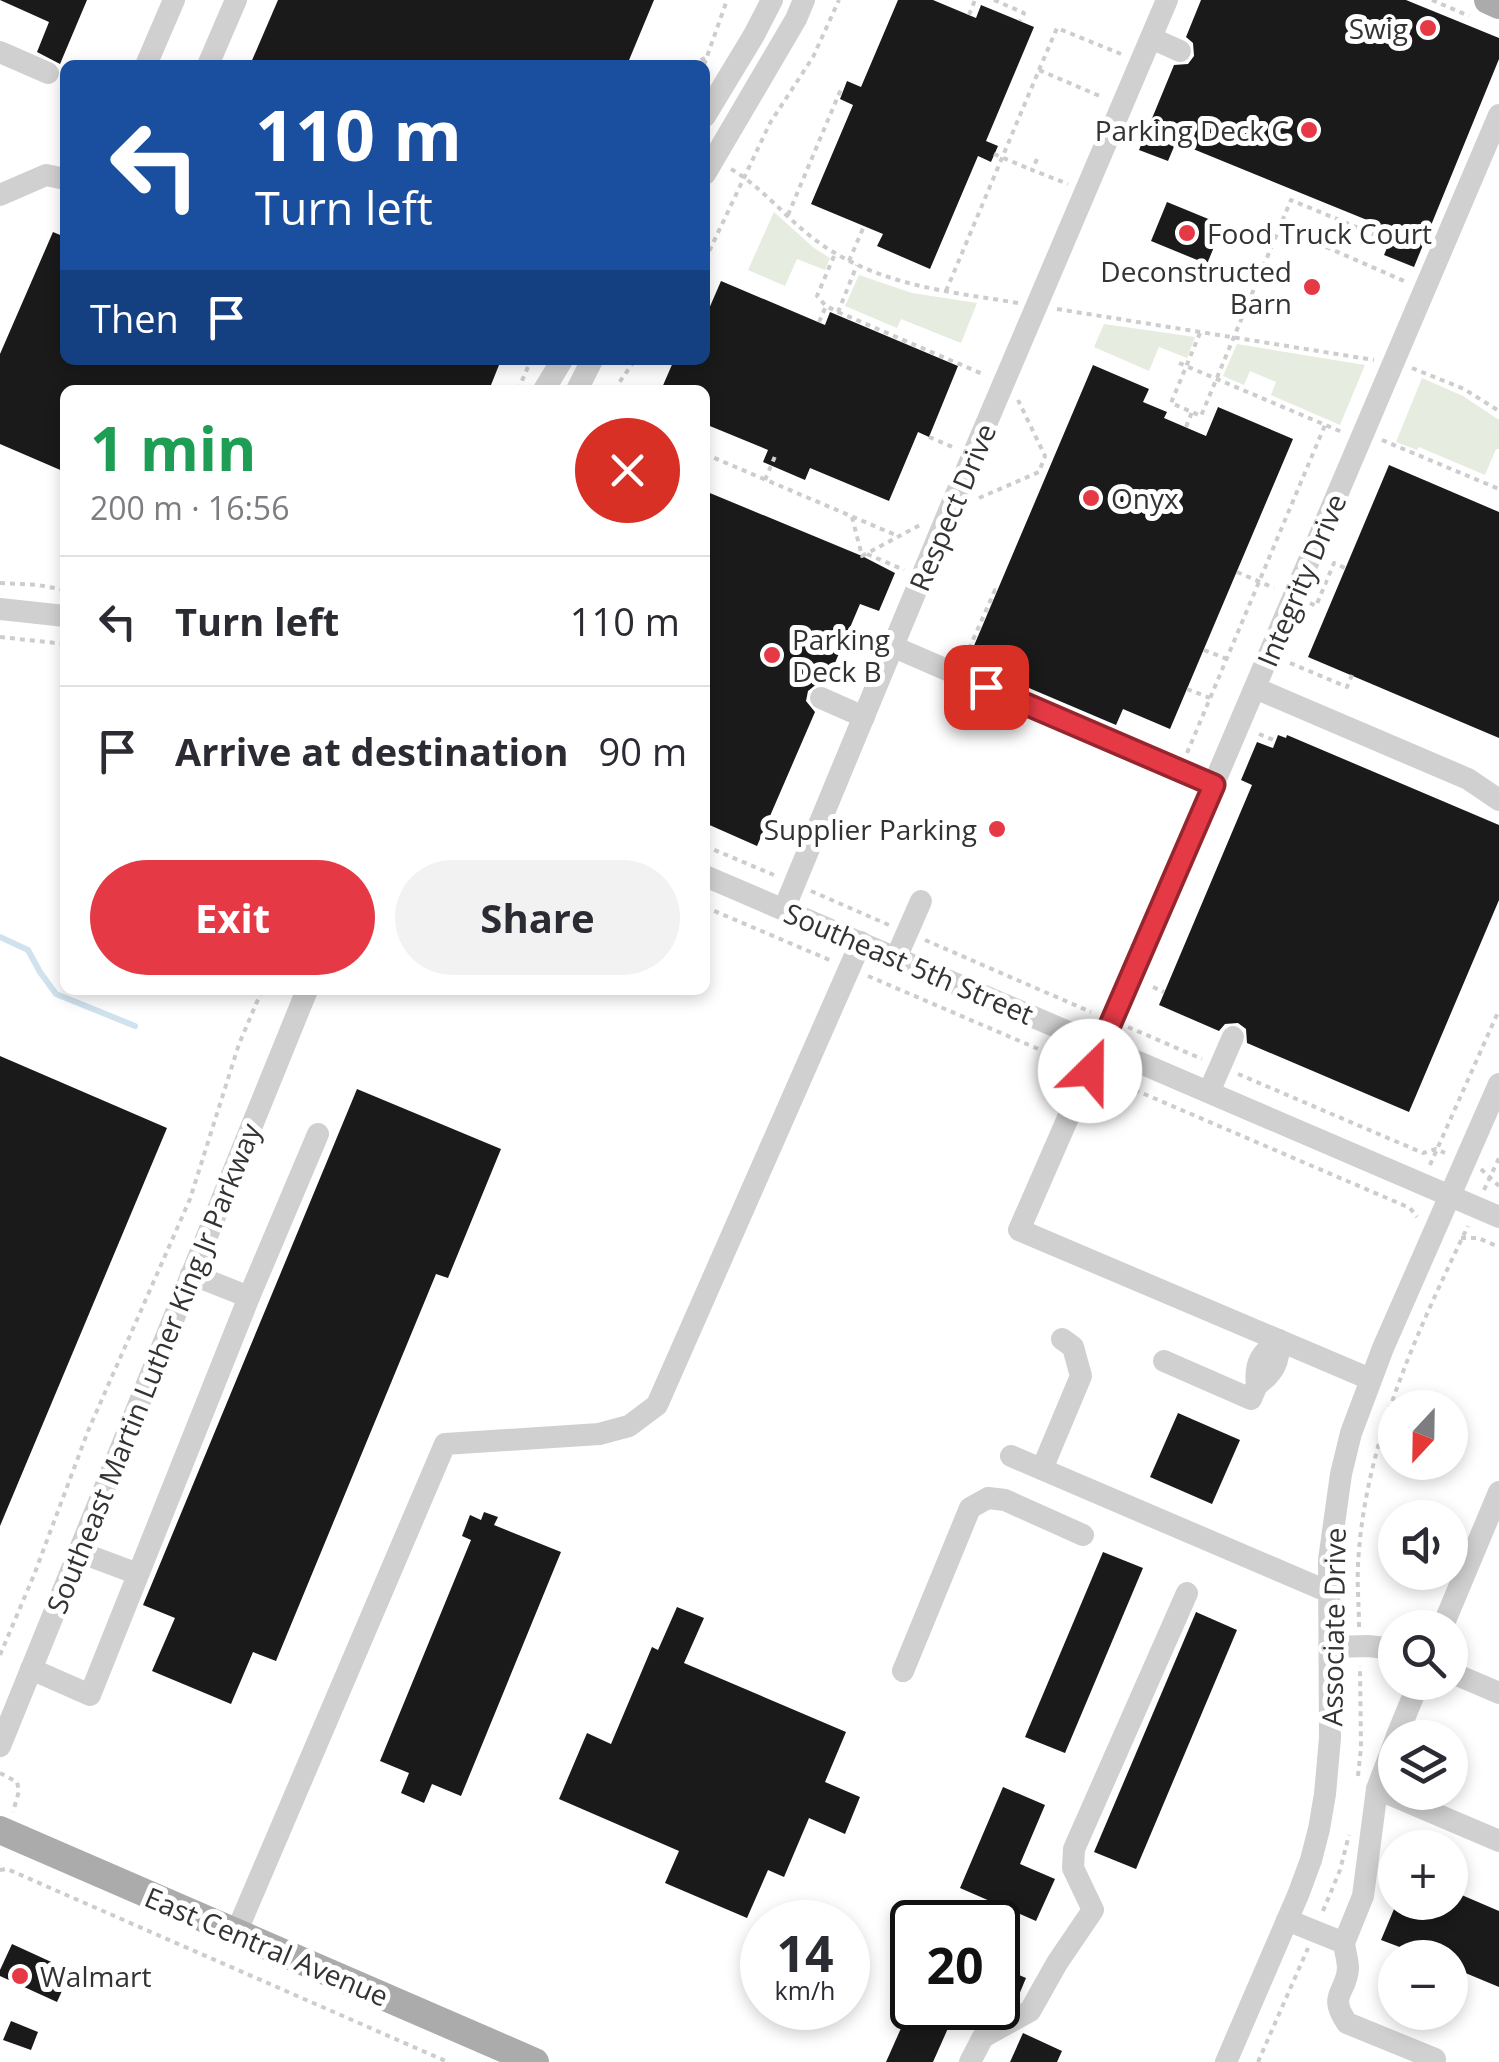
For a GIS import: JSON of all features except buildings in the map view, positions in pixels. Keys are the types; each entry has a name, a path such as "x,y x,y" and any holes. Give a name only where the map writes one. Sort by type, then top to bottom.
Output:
{"main road":[{"name":"East Central Avenue","path":"0,1830 535,2062"}],"street":[{"path":"148,60 174,0"},
{"path":"210,60 236,0"},
{"path":"710,108 772,0"},
{"path":"710,165 804,0"},
{"name":"Respect Drive","path":"784,909 973,455 1001,378 1086,192 1117,101 1167,0"},
{"path":"1151,38 1180,50"},
{"path":"0,52 48,73"},
{"name":"Integrity Drive","path":"1279,1340 1019,1230 1214,785 1499,115"},
{"path":"0,195 46,175 60,178"},
{"path":"0,609 60,615"},
{"path":"894,648 1214,785"},
{"path":"1255,688 1468,779 1499,800"},
{"path":"820,698 864,716"},
{"name":"Southeast 5th Street","path":"710,878 1499,1217"},
{"path":"896,958 922,901"},
{"path":"236,1932 445,1444 598,1434 629,1426 656,1405 861,942"},
{"name":"Southeast Martin Luther King Jr Parkway","path":"0,1746 305,995"},
{"path":"1210,1092 1232,1037"},
{"name":"Associate Drive","path":"1226,2062 1311,1860 1326,1794 1330,1738 1330,1560 1352,1433 1370,1380 1499,1084"},
{"path":"31,1669 90,1696 318,1134"},
{"path":"192,1274 249,1297"},
{"path":"1042,1469 1081,1376 1073,1346 1062,1338"},
{"path":"1164,1361 1251,1399 1257,1384 1255,1371 1264,1351 1279,1340 1370,1380"},
{"path":"1011,1456 1329,1592"},
{"path":"1451,1610 1491,1535 1499,1492"},
{"path":"903,1671 970,1508 988,1498 1006,1500 1083,1535"},
{"path":"79,1552 138,1574"},
{"path":"970,2062 983,2037 1030,2010 1093,1910 1073,1868 1074,1848 1187,1593"},
{"path":"1329,1647 1378,1647"},
{"path":"1468,1680 1499,1693"},
{"path":"1378,1768 1367,1785 1364,1896 1344,1943 1348,1970 1338,1994 1338,2010 1347,2022 1434,2059"},
{"path":"1367,1785 1499,1841"},
{"path":"1287,1920 1344,1943"}],"path":[{"path":"706,60 728,0"},
{"path":"710,250 770,124 813,57 839,0"},
{"path":"968,15 975,0"},
{"path":"1432,0 1490,9"},
{"path":"998,1 1024,13 1020,21"},
{"path":"946,292 1057,28 1120,54"},
{"path":"702,60 708,57"},
{"path":"1040,70 1117,101"},
{"path":"788,215 844,90"},
{"path":"994,154 1086,192"},
{"path":"1032,170 1036,160"},
{"path":"1200,333 1171,404 1201,416 1291,200 1386,238 1390,229"},
{"path":"849,261 864,226"},
{"path":"1280,227 1424,289"},
{"path":"835,254 817,296 826,306 1001,378 1046,456"},
{"path":"838,312 857,265"},
{"path":"816,274 824,278"},
{"path":"819,322 826,306"},
{"path":"1179,362 1325,426 1362,436 1499,489"},
{"path":"1392,363 1420,369 1450,382 1499,412"},
{"path":"1186,428 1192,412"},
{"path":"1187,753 1325,426"},
{"path":"929,436 973,455"},
{"path":"764,480 776,454"},
{"path":"710,456 898,536 862,556 852,517"},
{"path":"866,554 904,570"},
{"path":"0,583 60,589"},
{"path":"965,658 997,592"},
{"path":"0,637 60,643"},
{"path":"1204,650 1226,660"},
{"path":"1290,663 1347,688 1352,676"},
{"path":"1187,689 1210,698"},
{"path":"1259,734 1276,741"},
{"path":"710,848 781,878"},
{"path":"807,889 895,927"},
{"path":"710,908 1065,1060 1068,1052"},
{"path":"919,938 1086,1010 1082,1017"},
{"path":"1153,987 1164,992"},
{"path":"0,1655 88,1432 190,1199 234,1061 260,995"},
{"path":"1430,1163 1499,1010"},
{"path":"1126,1026 1423,1154 1436,1148"},
{"path":"1136,1039 1137,1031"},
{"path":"1105,1077 1410,1208 1419,1220"},
{"path":"1436,1148 1444,1152"},
{"path":"1484,1188 1499,1158"},
{"path":"1480,1168 1499,1186"},
{"path":"1359,1625 1358,1564 1377,1450 1416,1338 1468,1225"},
{"path":"1451,1234 1478,1238 1499,1247"},
{"path":"1360,1670 1361,1747 1367,1785"},
{"path":"0,1773 17,1782 17,1802"},
{"path":"1321,1916 1350,1832"},
{"path":"0,1870 7,1869 448,2062"},
{"path":"1258,2062 1309,1946"}],"shaded area":[{"path":"774,212 830,258 825,270 797,259 785,286 748,270"},
{"path":"859,275 912,293 977,303 961,343 901,319 897,328 845,306"},
{"path":"1104,324 1195,337 1187,358 1159,347 1149,371 1094,347"},
{"path":"1237,344 1365,365 1340,425 1271,395 1276,382 1250,371 1244,385 1223,376"},
{"path":"1422,378 1463,396 1499,420 1499,449 1485,475 1419,447 1417,450 1396,442"}],"waterway":[{"path":"0,937 28,950 56,994 135,1026"}],"place":[{"name":"Swig","path":"1428,28"},
{"name":"Parking Deck C","path":"1309,130"},
{"name":"Food Truck Court","path":"1187,233"},
{"name":"Deconstructed Barn","path":"1312,287"},
{"name":"Onyx","path":"1091,498"},
{"name":"Parking Deck B","path":"772,655"},
{"name":"Supplier Parking","path":"997,829"},
{"name":"Walmart","path":"20,1976"}],"route":[{"path":"986,687 1214,785 1090,1071"}]}
